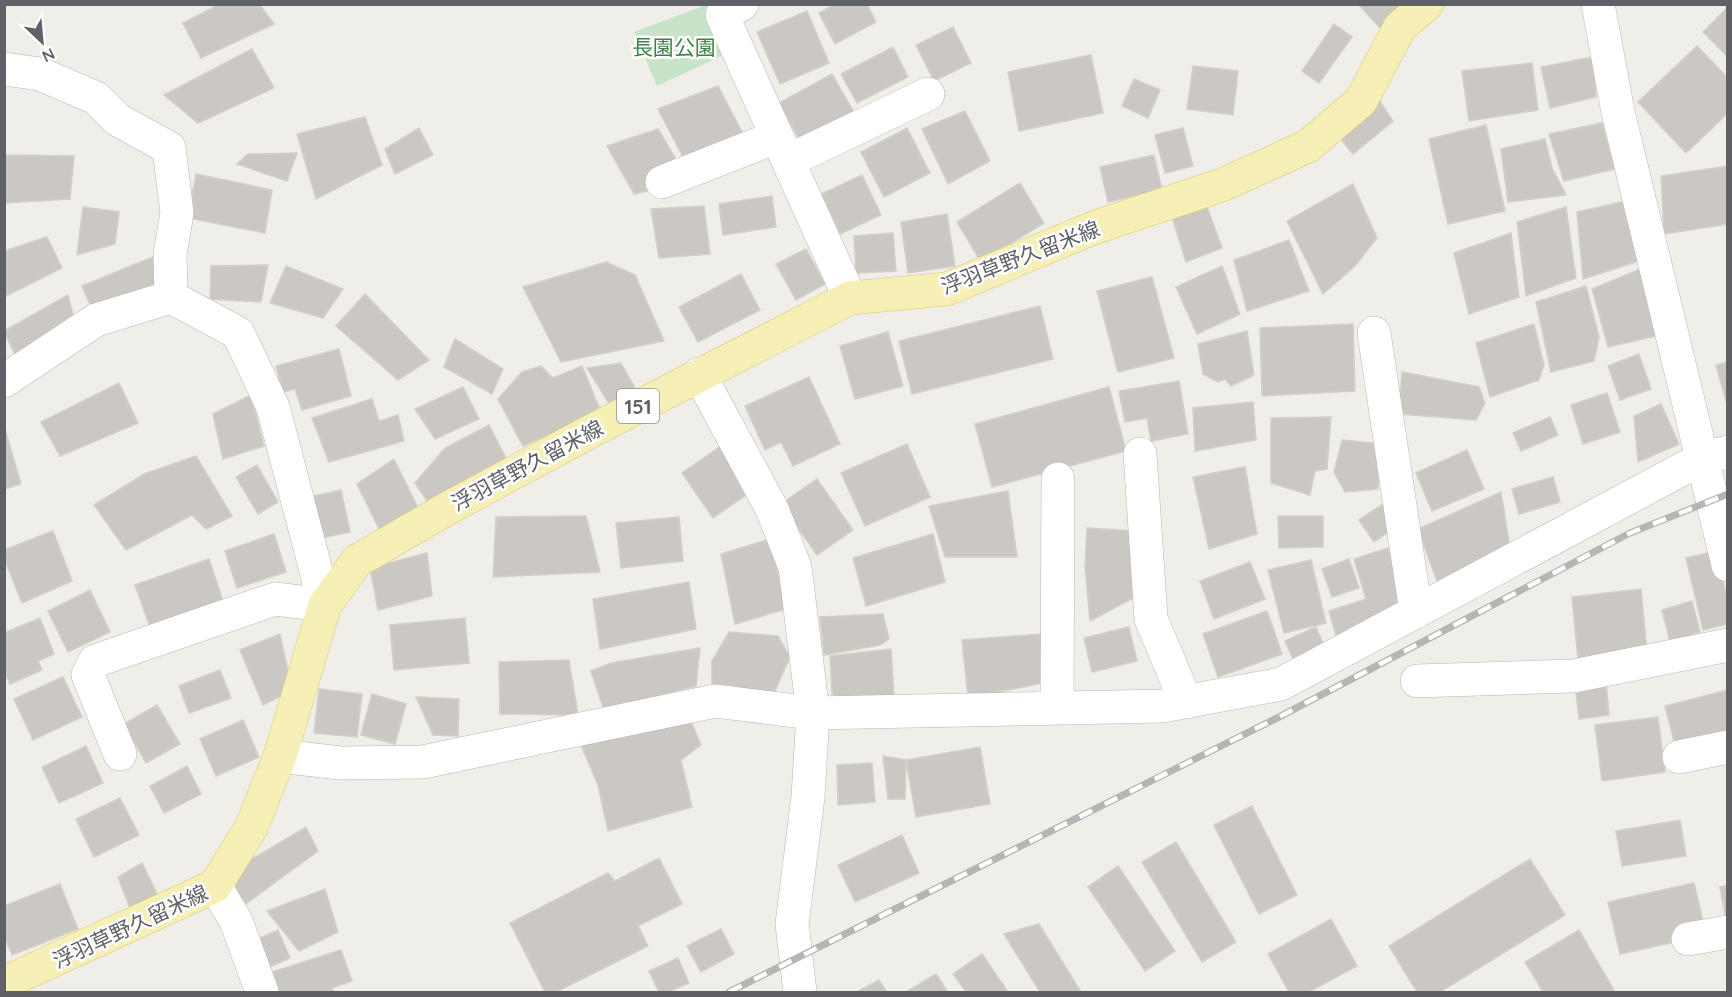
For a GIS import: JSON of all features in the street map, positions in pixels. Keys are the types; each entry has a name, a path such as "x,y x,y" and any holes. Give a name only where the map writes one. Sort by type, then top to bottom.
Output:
{"main road":[{"name":"浮羽草野久留米線","path":"4,983 215,886 251,828 280,756 325,604 357,561 450,507 699,374 850,298 947,289 1093,228 1222,185 1308,146 1360,101 1400,27 1427,4"}],"street":[{"path":"742,4 722,15 850,298"},
{"path":"1598,4 1620,124 1658,284 1715,455 1728,565"},
{"path":"4,69 40,74 96,98 118,120 168,148 177,213 170,254 171,297"},
{"path":"662,183 782,149 928,94"},
{"path":"4,381 96,320 171,297 238,333 273,407 325,604 275,599 95,662 88,675 120,754"},
{"path":"1374,333 1416,612"},
{"path":"699,374 772,509 795,567 813,713 808,797 792,924 800,993"},
{"path":"1140,454 1151,619 1186,702"},
{"path":"280,756 340,763 423,762 715,701 813,713 1162,706 1281,684 1715,455"},
{"path":"1057,708 1058,479"},
{"path":"1417,681 1574,676 1728,645"},
{"path":"1678,757 1728,747"},
{"path":"215,886 236,921 262,993"},
{"path":"1688,939 1728,932"}],"green space":[{"name":"長園公園","path":"706,5 730,52 657,86 634,32"}],"building":[{"path":"220,4 259,4 274,24 201,58 183,23"},
{"path":"835,4 867,4 876,22 835,44 819,13"},
{"path":"1358,4 1407,4 1380,28"},
{"path":"1728,7 1728,57 1703,32"},
{"path":"807,11 829,63 780,84 757,32"},
{"path":"1334,24 1352,37 1319,83 1302,71"},
{"path":"953,27 971,63 934,81 916,45"},
{"path":"1697,46 1728,78 1728,113 1686,153 1638,102"},
{"path":"893,47 908,77 857,103 841,74"},
{"path":"252,49 274,88 198,123 164,95"},
{"path":"1091,55 1103,113 1019,131 1008,72"},
{"path":"1593,57 1596,97 1550,108 1541,67"},
{"path":"1532,63 1538,110 1469,121 1462,71"},
{"path":"1193,66 1238,71 1233,115 1187,109"},
{"path":"832,74 856,116 803,146 779,103"},
{"path":"1134,79 1160,90 1148,118 1122,106"},
{"path":"718,86 745,138 687,165 658,109"},
{"path":"1375,94 1393,121 1353,154 1334,131"},
{"path":"965,111 990,161 948,184 922,129"},
{"path":"365,117 382,165 316,199 297,134"},
{"path":"1602,123 1615,169 1564,181 1549,134"},
{"path":"1486,125 1505,211 1448,224 1429,139"},
{"path":"419,128 433,155 395,174 385,149"},
{"path":"907,128 930,173 884,197 861,152"},
{"path":"1183,128 1193,166 1165,173 1155,135"},
{"path":"658,129 680,166 652,190 634,194 607,146"},
{"path":"1545,139 1552,168 1566,195 1508,202 1501,149"},
{"path":"297,153 287,181 237,164 248,154"},
{"path":"4,155 74,156 70,199 4,203"},
{"path":"1154,155 1162,190 1108,202 1100,167"},
{"path":"1728,166 1728,224 1664,234 1661,176"},
{"path":"196,174 272,190 265,233 188,218"},
{"path":"862,175 881,215 840,234 821,194"},
{"path":"1020,183 1044,223 981,262 957,222"},
{"path":"1353,184 1377,238 1355,266 1323,294 1287,221"},
{"path":"772,196 776,227 723,235 719,204"},
{"path":"1622,202 1642,260 1583,279 1577,212"},
{"path":"704,206 710,254 659,258 651,209"},
{"path":"83,207 119,212 115,244 77,255"},
{"path":"1207,207 1222,248 1186,262 1172,217"},
{"path":"1566,207 1576,278 1526,296 1517,222"},
{"path":"947,214 955,266 908,273 901,222"},
{"path":"893,233 896,271 856,273 854,236"},
{"path":"1511,233 1519,297 1469,314 1454,253"},
{"path":"47,237 62,268 4,297 4,251"},
{"path":"1289,240 1309,291 1247,311 1234,260"},
{"path":"806,249 825,284 796,300 776,264"},
{"path":"155,256 155,289 94,314 82,286"},
{"path":"606,262 635,275 664,341 561,362 523,287"},
{"path":"268,265 261,302 210,299 211,266"},
{"path":"286,266 343,289 323,318 270,303"},
{"path":"1222,266 1240,314 1197,334 1176,287"},
{"path":"1645,267 1664,334 1608,347 1592,289"},
{"path":"741,274 760,310 698,342 679,307"},
{"path":"1152,277 1174,358 1118,372 1097,291"},
{"path":"1586,286 1599,337 1594,361 1551,372 1536,302"},
{"path":"365,294 429,360 398,380 336,326"},
{"path":"68,295 76,326 19,363 4,331"},
{"path":"1040,306 1053,359 912,394 899,341"},
{"path":"1353,324 1355,391 1262,396 1260,328"},
{"path":"1534,324 1544,365 1539,380 1490,397 1476,343"},
{"path":"1247,331 1254,375 1231,386 1225,379 1218,382 1203,374 1198,344"},
{"path":"888,332 903,386 855,399 840,346"},
{"path":"455,339 503,369 492,394 444,367"},
{"path":"339,349 351,396 302,410 295,389 283,392 276,366"},
{"path":"1639,354 1651,389 1620,400 1608,366"},
{"path":"1728,362 1728,408 1716,365"},
{"path":"621,363 639,395 613,410 587,368"},
{"path":"541,366 553,378 582,366 601,412 523,446 498,399 522,372"},
{"path":"1402,372 1479,387 1485,403 1476,420 1399,414"},
{"path":"809,377 840,444 793,466 781,442 765,450 745,406"},
{"path":"1179,381 1188,434 1151,441 1147,418 1125,422 1119,391"},
{"path":"119,383 138,423 60,456 41,422"},
{"path":"463,387 479,419 435,439 415,409"},
{"path":"1109,387 1126,451 992,487 975,424"},
{"path":"1607,393 1620,432 1583,444 1571,405"},
{"path":"251,395 264,446 223,459 213,414"},
{"path":"372,399 379,421 398,415 404,441 329,462 312,418"},
{"path":"1253,402 1256,440 1195,451 1193,408"},
{"path":"1661,404 1679,444 1638,462 1634,416"},
{"path":"1331,417 1327,469 1315,471 1310,495 1271,483 1271,418"},
{"path":"1550,417 1558,435 1521,451 1513,433"},
{"path":"489,425 509,464 430,505 415,483 445,448"},
{"path":"4,426 21,484 4,489"},
{"path":"1342,440 1382,444 1378,489 1345,492 1334,472"},
{"path":"907,444 930,497 865,526 841,473"},
{"path":"721,446 753,490 713,518 682,473"},
{"path":"1467,450 1484,489 1432,511 1416,473"},
{"path":"196,456 232,516 206,529 192,515 126,550 94,505 144,474"},
{"path":"394,459 420,512 380,531 357,484"},
{"path":"257,465 278,502 258,514 236,477"},
{"path":"1245,467 1257,534 1209,549 1193,477"},
{"path":"1553,477 1560,502 1519,514 1512,489"},
{"path":"817,479 853,530 817,555 781,504"},
{"path":"341,490 350,532 317,539 309,497"},
{"path":"1008,491 1017,557 945,557 929,506"},
{"path":"1501,492 1510,548 1437,581 1418,529"},
{"path":"1383,504 1390,531 1374,542 1359,520"},
{"path":"586,516 600,572 493,577 496,517"},
{"path":"1278,516 1323,516 1323,547 1279,548"},
{"path":"679,517 683,561 621,568 616,523"},
{"path":"1087,528 1136,531 1137,596 1090,621 1085,567"},
{"path":"53,531 72,581 22,603 4,558 4,550"},
{"path":"274,534 286,572 237,588 225,551"},
{"path":"933,534 945,582 866,606 853,558"},
{"path":"770,539 786,609 735,624 721,554"},
{"path":"1388,548 1408,613 1336,636 1329,611 1366,599 1354,559"},
{"path":"1716,551 1728,602 1728,624 1703,630 1686,558"},
{"path":"427,553 432,596 378,610 370,568"},
{"path":"209,559 223,601 150,627 135,585"},
{"path":"1349,559 1359,588 1332,597 1322,569"},
{"path":"1311,560 1326,623 1284,633 1268,570"},
{"path":"1250,562 1265,599 1214,619 1200,581"},
{"path":"689,582 696,629 600,649 593,599"},
{"path":"1641,589 1647,653 1578,660 1572,597"},
{"path":"90,590 110,632 68,652 48,611"},
{"path":"1692,601 1700,632 1670,641 1662,610"},
{"path":"1267,611 1282,654 1218,677 1203,634"},
{"path":"883,614 889,639 880,645 824,655 820,617"},
{"path":"40,618 54,654 38,661 42,670 10,684 4,671 4,633"},
{"path":"465,618 469,663 394,670 390,625"},
{"path":"1129,627 1137,661 1092,672 1084,638"},
{"path":"1316,627 1328,655 1297,668 1285,641"},
{"path":"729,632 778,636 790,657 775,691 712,692 712,661"},
{"path":"280,634 292,690 263,705 240,650"},
{"path":"1041,634 1043,683 968,698 962,640"},
{"path":"700,648 696,686 604,710 591,671 611,663"},
{"path":"891,649 894,698 862,706 832,694 830,656"},
{"path":"569,660 578,715 500,714 499,662"},
{"path":"220,670 231,698 189,713 179,686"},
{"path":"63,677 82,717 33,740 14,699"},
{"path":"1606,681 1609,715 1579,719 1575,685"},
{"path":"319,689 362,694 357,737 314,733"},
{"path":"1728,690 1728,736 1676,749 1665,706"},
{"path":"372,694 406,704 395,744 361,735"},
{"path":"416,697 459,699 458,736 433,735"},
{"path":"157,705 180,744 146,763 124,724"},
{"path":"1658,717 1665,772 1602,781 1595,725"},
{"path":"690,719 701,745 681,760 692,807 608,831 598,785 580,743"},
{"path":"243,720 259,757 216,776 200,739"},
{"path":"86,746 103,783 59,803 42,767"},
{"path":"980,747 990,804 916,817 906,760"},
{"path":"883,756 906,760 905,799 888,799"},
{"path":"872,763 875,802 838,805 837,765"},
{"path":"187,766 201,794 164,813 150,786"},
{"path":"120,798 139,835 94,857 76,819"},
{"path":"1252,806 1297,895 1259,914 1214,825"},
{"path":"1680,820 1686,856 1622,866 1616,831"},
{"path":"306,827 318,851 243,906 230,892 232,871"},
{"path":"902,835 919,873 855,902 838,865"},
{"path":"1176,842 1236,942 1202,962 1142,862"},
{"path":"659,858 682,904 638,926 648,946 556,992 545,992 510,923 608,873 615,881"},
{"path":"1530,859 1565,915 1440,992 1417,992 1389,946"},
{"path":"142,863 161,902 131,911 118,877"},
{"path":"1118,866 1175,951 1145,971 1088,887"},
{"path":"1694,883 1704,925 1688,939 1620,954 1608,902"},
{"path":"60,884 78,929 12,955 4,935 4,906"},
{"path":"1728,885 1728,925 1727,925 1720,887"},
{"path":"325,889 338,932 299,951 267,911"},
{"path":"1331,919 1357,966 1309,992 1289,992 1268,954"},
{"path":"1039,924 1081,992 1040,992 1004,934"},
{"path":"721,929 734,954 701,972 687,946"},
{"path":"278,930 290,958 265,969 253,941"},
{"path":"1579,930 1615,992 1543,992 1525,962"},
{"path":"341,950 352,981 332,988 334,992 269,992 263,975"},
{"path":"982,954 1008,992 966,992 953,974"},
{"path":"678,958 689,983 669,992 659,992 649,971"},
{"path":"936,974 948,992 906,992"},
{"path":"879,980 887,992 857,992"}],"railway":[{"path":"729,992 1281,716 1630,533 1728,494"}]}
